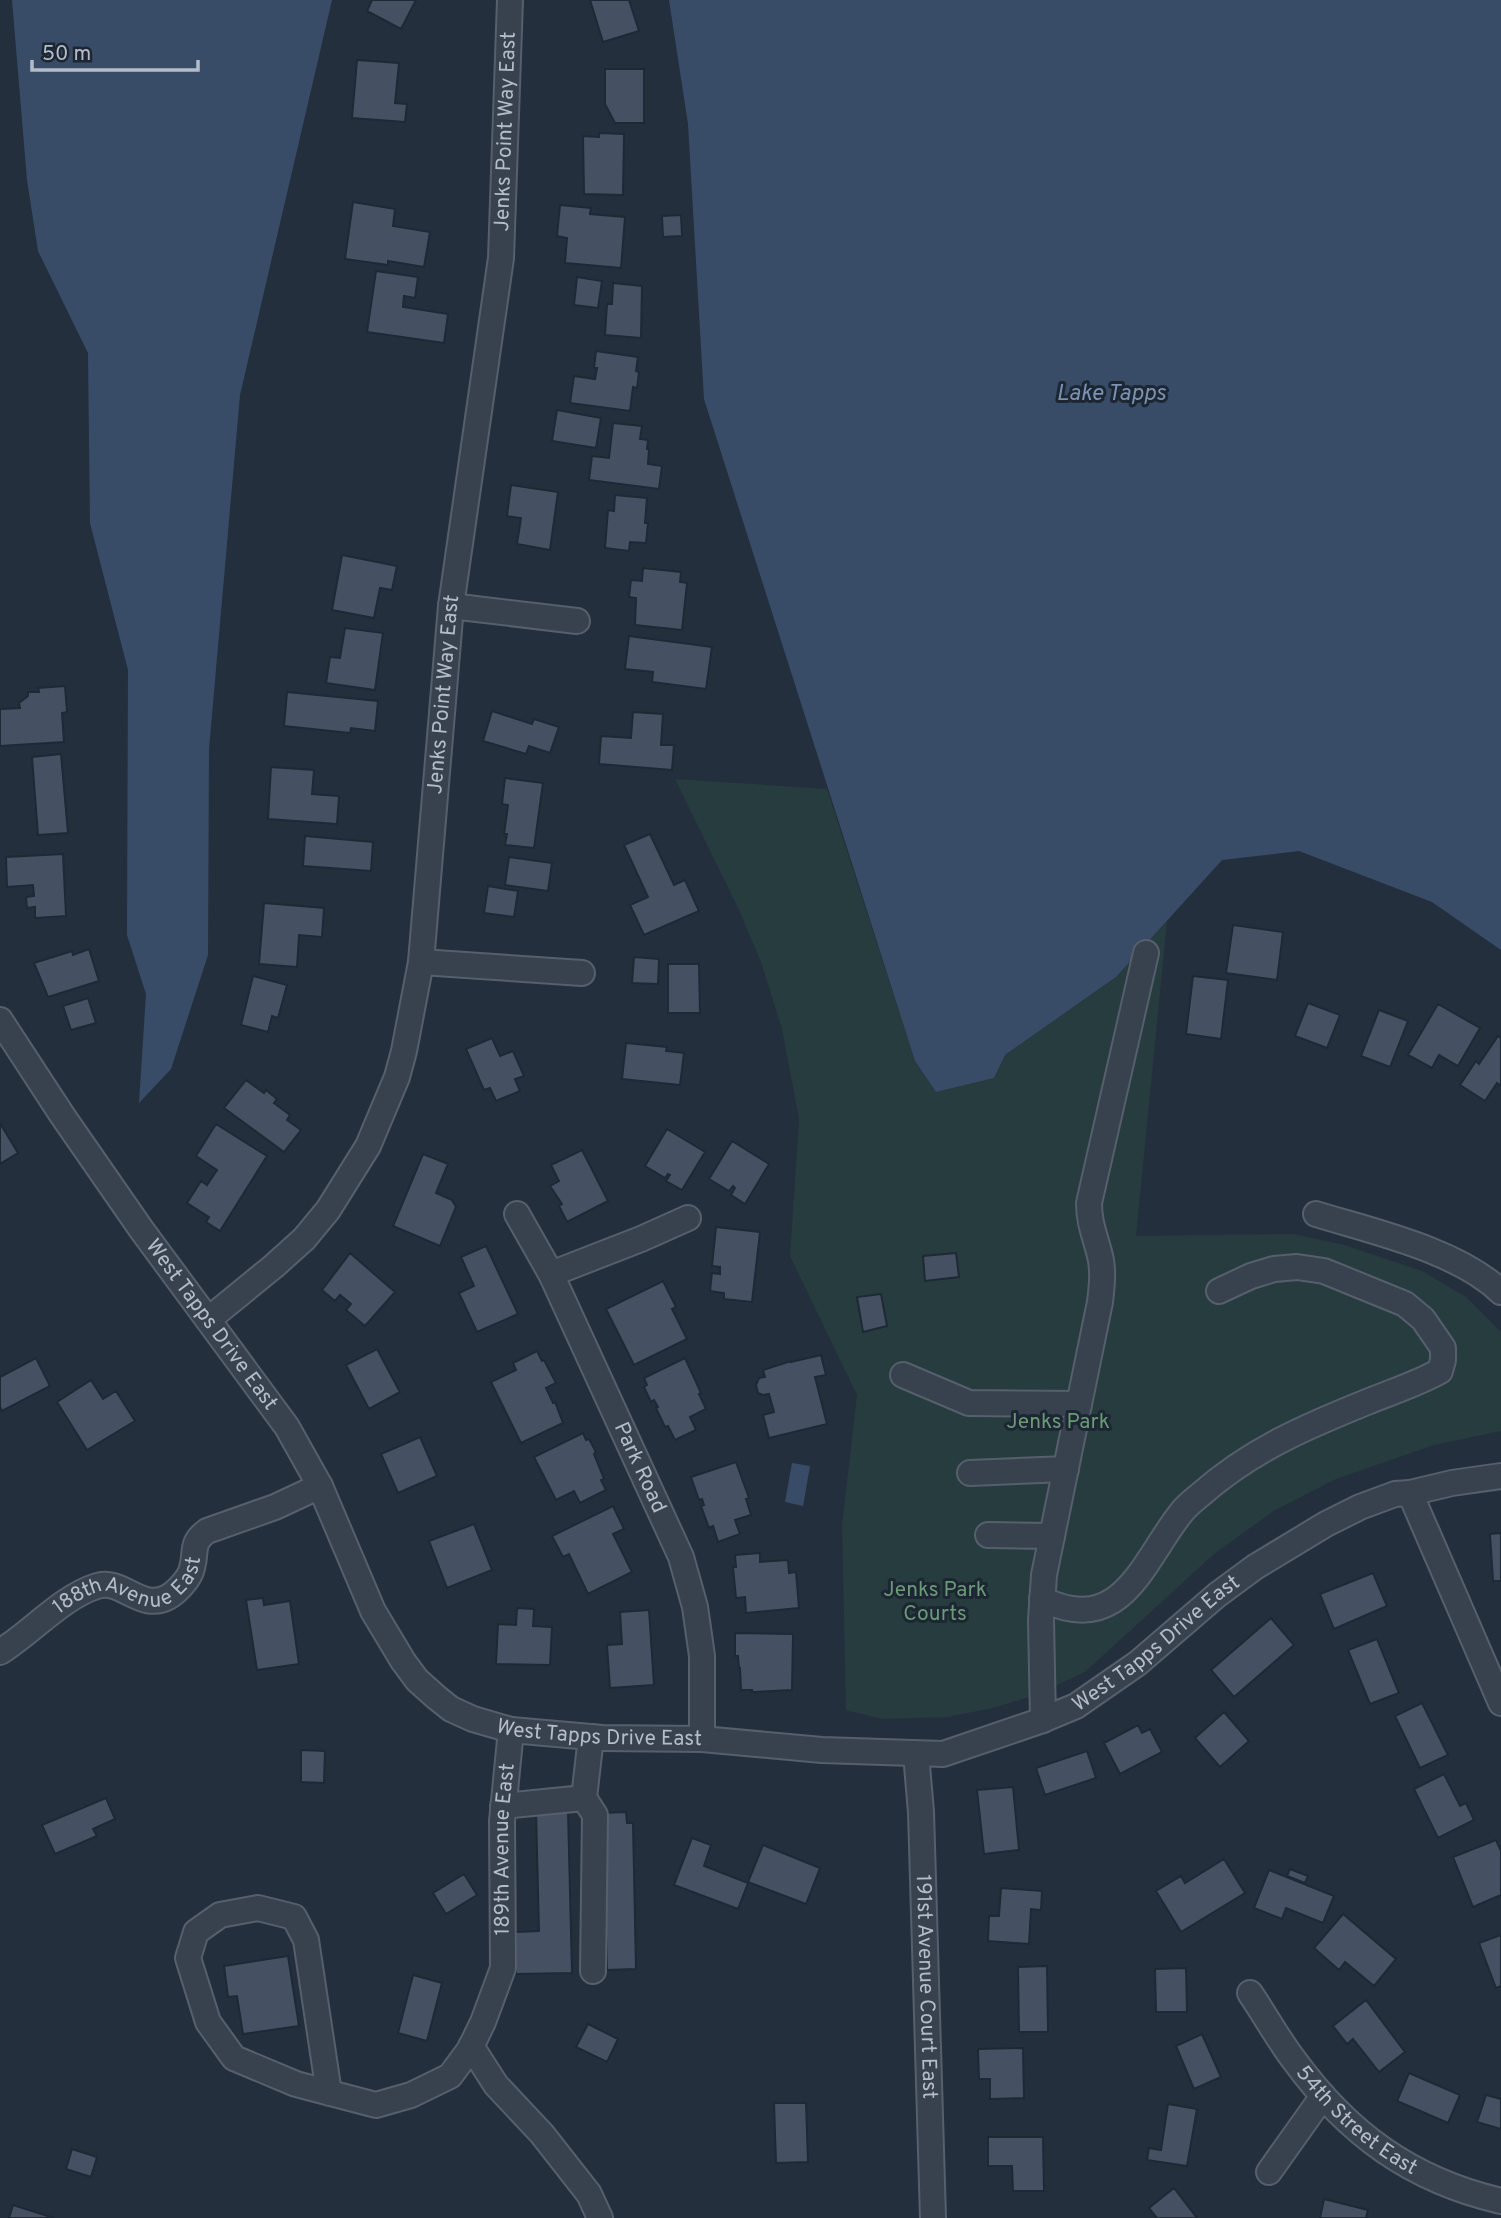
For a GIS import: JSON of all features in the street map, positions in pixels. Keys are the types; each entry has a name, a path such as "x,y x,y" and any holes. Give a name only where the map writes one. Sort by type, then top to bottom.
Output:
{"street":[{"name":"Jenks Point Way East","path":"209,1319 304,1239 328,1210 369,1146 397,1077 421,962 451,606 501,258 510,0"},
{"path":"451,606 577,621"},
{"path":"1043,1720 1041,1620 1044,1575 1100,1302 1102,1280 1100,1254 1089,1221 1089,1203 1146,953"},
{"path":"421,962 582,972"},
{"name":"West Tapps Drive East","path":"0,1020 141,1229 287,1427 320,1486 373,1611 417,1680 451,1709 473,1719 510,1730 591,1737 702,1739 822,1750 943,1754 1076,1706 1138,1663 1217,1595 1255,1567 1326,1524 1360,1507 1395,1493 1410,1493 1452,1483 1501,1476"},
{"name":"Park Road","path":"517,1214 551,1273 681,1557 695,1607 702,1656 702,1739"},
{"path":"1316,1214 1453,1260 1471,1269 1501,1292"},
{"path":"551,1273 688,1218"},
{"path":"1042,1599 1059,1607 1080,1610 1103,1607 1122,1596 1182,1511 1221,1476 1248,1457 1312,1424 1440,1371 1443,1348 1423,1319 1414,1311 1405,1304 1324,1271 1297,1267 1274,1269 1219,1291"},
{"path":"903,1375 969,1403 1079,1404"},
{"path":"970,1473 1066,1469"},
{"name":"188th Avenue East","path":"0,1652 22,1638 60,1606 97,1586 110,1584 145,1600 169,1596 188,1577 192,1567 193,1550 198,1538 207,1531 275,1507 320,1486"},
{"path":"1410,1493 1501,1703"},
{"path":"988,1535 1052,1536"},
{"name":"189th Avenue East","path":"471,2046 503,1968 503,1806 510,1730"},
{"path":"591,1737 584,1798 595,1815 593,1971"},
{"name":"191st Avenue Court East","path":"916,1754 921,1826 933,2218"},
{"path":"503,1806 584,1798"},
{"path":"329,2092 306,1940 294,1917 258,1908 220,1915 196,1932 188,1958 208,2022 234,2058 296,2084 376,2105 411,2095 450,2076 471,2046 496,2085 542,2134 589,2194 600,2218"},
{"name":"54th Street East","path":"1250,1993 1293,2059 1323,2096 1365,2138 1393,2157 1444,2183 1478,2196 1501,2201"},
{"path":"1269,2172 1323,2096"}],"green space":[{"name":"Jenks Park","path":"675,779 827,789 915,1061 936,1092 994,1078 1005,1055 1116,977 1167,921 1136,1236 1294,1234 1344,1245 1422,1271 1466,1297 1501,1332 1501,1431 1434,1445 1336,1479 1275,1510 1214,1554 1085,1672 1035,1695 997,1707 948,1717 882,1719 846,1710 842,1525 857,1395 790,1256 799,1119 782,1029 761,962 739,910"}],"water":[{"path":"12,0 332,0 240,395 209,749 208,955 171,1069 139,1103 146,994 127,935 128,670 90,523 88,353 38,251 27,180"},
{"name":"Lake Tapps","path":"669,0 1501,0 1501,950 1432,902 1299,851 1222,860 1116,977 1005,1055 994,1078 936,1092 915,1061 704,399 688,124"},
{"path":"792,1463 810,1466 803,1506 785,1502"}],"building":[{"path":"372,0 416,0 401,29 367,11"},
{"path":"590,0 629,0 639,31 603,42"},
{"path":"357,60 399,63 395,103 407,104 405,122 352,118"},
{"path":"605,69 644,69 644,123 615,123 605,104"},
{"path":"599,133 624,134 623,195 584,194 583,136 599,137"},
{"path":"353,202 395,209 393,226 430,232 424,267 388,261 388,265 345,259"},
{"path":"560,205 591,208 590,214 625,217 621,268 565,263 567,238 557,236"},
{"path":"681,215 682,236 663,237 662,216"},
{"path":"376,271 418,277 415,298 404,296 403,307 448,314 444,343 367,332"},
{"path":"577,277 602,281 598,308 574,305"},
{"path":"613,283 642,286 641,338 605,335 607,304 612,304"},
{"path":"596,351 638,357 637,388 633,387 630,411 570,403 574,376 595,379"},
{"path":"557,410 601,418 596,448 552,441"},
{"path":"613,423 642,426 640,439 648,440 648,464 662,466 659,489 589,480 592,456 609,458"},
{"path":"511,485 558,492 550,550 517,544 521,518 507,516"},
{"path":"615,495 647,498 646,543 630,542 629,551 605,548 608,510 614,511"},
{"path":"342,555 397,566 392,590 380,588 374,618 332,610"},
{"path":"643,568 681,572 680,582 687,583 682,630 635,625 636,598 629,597 631,580 642,581"},
{"path":"345,628 383,633 375,690 326,683 330,657 340,658"},
{"path":"629,636 712,647 706,689 652,682 653,672 625,669"},
{"path":"65,686 67,712 62,713 64,742 0,746 0,709 20,708 19,703 28,696 28,692 39,692 38,688"},
{"path":"287,692 378,701 375,731 351,728 350,733 284,726"},
{"path":"492,711 532,724 534,719 559,727 550,753 529,746 526,754 483,741"},
{"path":"633,712 663,714 661,745 674,745 672,770 599,764 601,736 631,738"},
{"path":"61,754 68,833 38,835 32,757"},
{"path":"271,767 314,770 312,794 339,796 337,824 268,819"},
{"path":"505,778 543,783 534,848 505,845 508,805 502,804"},
{"path":"650,834 674,885 685,880 699,911 644,935 630,905 648,897 624,845"},
{"path":"305,836 373,842 371,871 303,866"},
{"path":"63,854 66,916 35,918 35,907 27,908 26,897 34,896 33,885 7,887 6,857"},
{"path":"509,857 552,863 548,891 505,885"},
{"path":"488,886 518,891 514,917 484,913"},
{"path":"264,903 324,908 322,937 299,935 297,967 259,964"},
{"path":"1233,925 1283,932 1277,980 1226,973"},
{"path":"89,949 99,981 48,997 34,963 72,951 73,955"},
{"path":"634,957 659,959 658,984 632,983"},
{"path":"668,964 699,964 700,1013 668,1013"},
{"path":"253,976 287,985 278,1018 272,1016 268,1032 241,1025"},
{"path":"1193,976 1228,980 1221,1039 1186,1034"},
{"path":"88,998 96,1023 71,1030 63,1006"},
{"path":"1308,1003 1340,1015 1327,1048 1295,1036"},
{"path":"1438,1004 1480,1028 1458,1066 1439,1055 1432,1068 1408,1055"},
{"path":"1379,1010 1408,1021 1390,1067 1361,1056"},
{"path":"1498,1036 1501,1038 1501,1086 1497,1083 1485,1101 1460,1085 1476,1061 1479,1064"},
{"path":"492,1038 500,1056 513,1051 524,1076 515,1079 520,1091 496,1101 490,1088 484,1090 466,1049"},
{"path":"626,1043 667,1047 666,1051 684,1053 680,1085 622,1079"},
{"path":"246,1080 277,1099 274,1103 290,1115 287,1120 301,1130 284,1152 224,1108"},
{"path":"0,1123 18,1153 0,1164"},
{"path":"216,1124 267,1156 220,1231 206,1222 209,1217 187,1203 201,1181 207,1185 217,1170 196,1156"},
{"path":"667,1129 705,1152 682,1190 666,1181 670,1175 665,1178 645,1166"},
{"path":"732,1141 769,1164 745,1204 731,1195 735,1188 733,1186 729,1191 709,1179"},
{"path":"582,1150 608,1201 567,1222 559,1206 562,1204 550,1186 559,1181 551,1165"},
{"path":"423,1154 448,1164 436,1193 452,1200 456,1207 440,1246 393,1226"},
{"path":"716,1227 760,1232 752,1302 724,1299 724,1293 710,1291 712,1273 720,1274 720,1267 712,1266"},
{"path":"486,1246 518,1314 477,1332 459,1293 474,1286 461,1257"},
{"path":"350,1253 395,1292 365,1326 346,1310 351,1304 340,1295 335,1301 322,1290"},
{"path":"956,1253 959,1277 925,1281 923,1256"},
{"path":"663,1281 676,1307 672,1309 687,1339 634,1365 606,1309"},
{"path":"881,1294 887,1326 863,1332 857,1297"},
{"path":"377,1349 400,1392 369,1409 346,1365"},
{"path":"537,1351 556,1383 546,1388 563,1423 521,1443 491,1382 516,1370 513,1363"},
{"path":"821,1355 826,1375 815,1377 827,1424 769,1438 763,1415 774,1412 769,1394 758,1393 756,1385 759,1378 765,1377 763,1370"},
{"path":"36,1358 50,1386 2,1411 0,1377"},
{"path":"685,1358 706,1409 690,1417 696,1430 675,1440 668,1426 665,1427 654,1400 651,1402 644,1387 647,1385 644,1378"},
{"path":"91,1380 103,1399 116,1391 135,1421 87,1450 57,1402"},
{"path":"583,1433 596,1452 594,1454 606,1490 580,1503 574,1491 556,1500 534,1457"},
{"path":"420,1437 437,1476 398,1493 381,1454"},
{"path":"736,1462 749,1498 746,1499 751,1515 735,1520 740,1534 718,1542 713,1526 709,1528 701,1506 704,1505 702,1499 699,1500 691,1477"},
{"path":"613,1506 624,1529 613,1534 632,1572 588,1594 569,1554 563,1557 552,1536"},
{"path":"474,1524 492,1570 447,1588 429,1541"},
{"path":"1501,1533 1501,1581 1493,1581 1490,1534"},
{"path":"760,1553 760,1562 788,1560 789,1573 796,1572 799,1608 746,1613 745,1597 736,1598 733,1567 736,1567 735,1555"},
{"path":"1373,1573 1387,1606 1334,1629 1320,1594"},
{"path":"263,1598 264,1605 290,1601 299,1664 257,1670 246,1600"},
{"path":"517,1608 534,1609 533,1626 552,1627 550,1665 496,1664 498,1624 516,1625"},
{"path":"649,1610 654,1685 610,1688 607,1645 622,1644 620,1612"},
{"path":"1271,1618 1294,1645 1234,1697 1211,1670"},
{"path":"735,1633 793,1634 792,1690 741,1690 738,1656 735,1656"},
{"path":"1377,1639 1399,1693 1370,1704 1348,1650"},
{"path":"1422,1703 1448,1755 1420,1768 1395,1716"},
{"path":"1224,1712 1249,1741 1220,1767 1195,1738"},
{"path":"1138,1725 1142,1733 1150,1729 1162,1752 1120,1774 1104,1743"},
{"path":"301,1750 325,1751 324,1783 301,1782"},
{"path":"1087,1751 1096,1778 1045,1795 1036,1768"},
{"path":"1444,1774 1460,1806 1466,1803 1474,1820 1438,1838 1414,1789"},
{"path":"1013,1787 1019,1850 984,1854 977,1790"},
{"path":"106,1798 115,1819 93,1829 97,1836 55,1854 42,1825"},
{"path":"536,1811 568,1811 572,1973 516,1974 515,1932 539,1931"},
{"path":"626,1812 627,1823 633,1823 636,1969 607,1970 603,1813"},
{"path":"692,1838 711,1845 704,1866 748,1883 738,1909 674,1885"},
{"path":"1496,1840 1501,1851 1501,1895 1473,1907 1453,1857"},
{"path":"763,1845 820,1868 806,1904 748,1882"},
{"path":"1224,1859 1245,1893 1181,1932 1156,1891 1181,1876 1185,1883"},
{"path":"1290,1869 1308,1876 1305,1883 1287,1876"},
{"path":"1269,1870 1334,1896 1323,1923 1286,1908 1282,1919 1254,1908"},
{"path":"464,1874 477,1895 446,1914 433,1893"},
{"path":"1001,1888 1042,1891 1041,1910 1031,1909 1029,1944 988,1941 989,1916 999,1916"},
{"path":"1343,1914 1396,1959 1374,1986 1345,1962 1339,1970 1314,1948"},
{"path":"1501,1935 1501,1986 1496,1988 1479,1943"},
{"path":"288,1956 299,2026 243,2034 237,1996 228,1997 224,1966"},
{"path":"1047,1966 1048,2032 1019,2032 1018,1967"},
{"path":"1186,1968 1187,2012 1156,2012 1155,1969"},
{"path":"413,1975 442,1983 427,2041 398,2033"},
{"path":"1366,2000 1405,2052 1379,2072 1353,2039 1347,2044 1333,2026"},
{"path":"588,2024 618,2039 607,2062 576,2047"},
{"path":"1202,2034 1221,2077 1194,2089 1176,2046"},
{"path":"1023,2048 1024,2098 990,2099 990,2079 979,2079 978,2049"},
{"path":"1409,2073 1460,2095 1448,2123 1397,2101"},
{"path":"1486,2095 1501,2099 1501,2129 1477,2122"},
{"path":"774,2103 806,2103 808,2162 776,2163"},
{"path":"1168,2104 1197,2109 1187,2166 1147,2160 1149,2148 1161,2150"},
{"path":"988,2137 1043,2137 1044,2191 1013,2191 1012,2166 988,2166"},
{"path":"72,2149 97,2157 91,2177 66,2169"},
{"path":"1174,2188 1197,2218 1157,2218 1149,2208"},
{"path":"1324,2199 1368,2210 1366,2218 1320,2218"},
{"path":"13,2205 54,2218 9,2218"}],"park label":[{"name":"Jenks Park Courts","path":"935,1602"}]}
